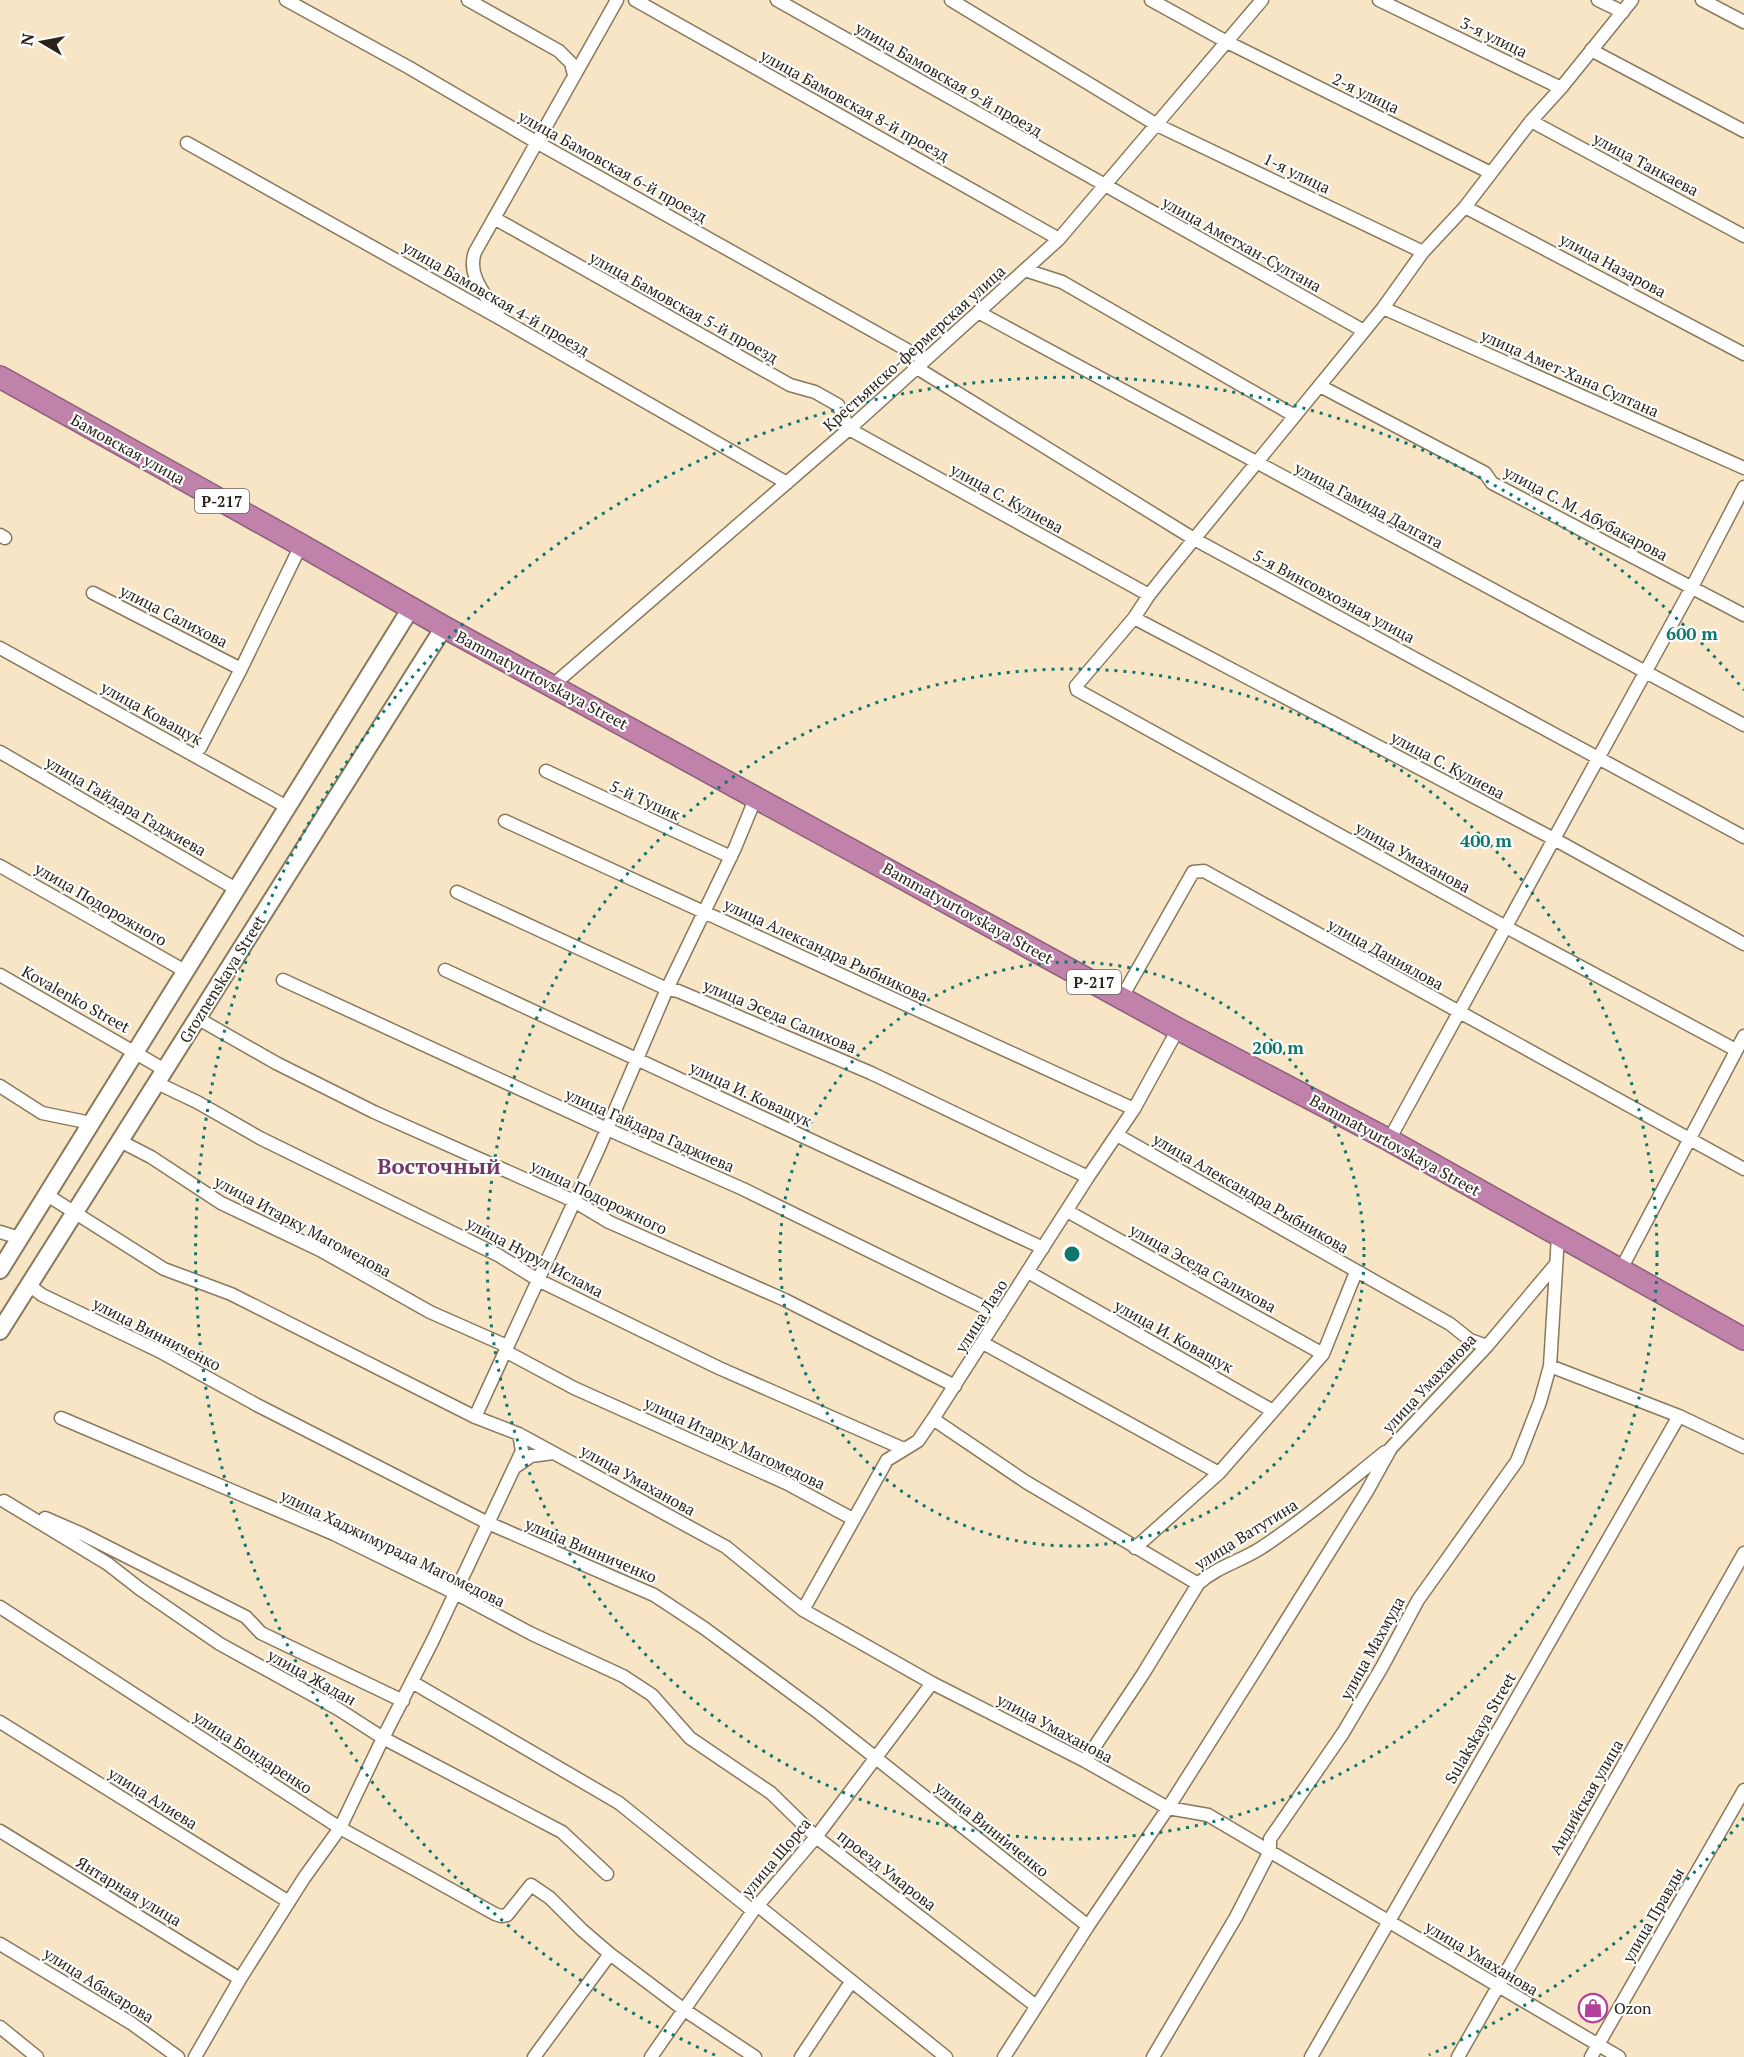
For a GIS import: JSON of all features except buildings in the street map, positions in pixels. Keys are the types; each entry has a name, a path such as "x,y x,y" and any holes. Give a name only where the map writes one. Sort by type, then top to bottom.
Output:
{"highway":[{"name":"Бамовская улица","path":"0,377 301,544 444,627"},
{"name":"Bammatyurtovskaya Street","path":"444,627 1178,1029 1389,1140 1744,1340"}],"street":[{"name":"улица Бамовская 6-й проезд","path":"286,0 408,67 921,364"},
{"path":"468,0 559,51 571,63 574,75"},
{"path":"501,319 472,272 471,263 474,252 538,143 617,0"},
{"name":"улица Бамовская 8-й проезд","path":"635,0 1059,238"},
{"name":"улица Бамовская 9-й проезд","path":"777,0 1104,186"},
{"name":"1-я улица","path":"951,0 1157,125 1423,252"},
{"name":"2-я улица","path":"1151,0 1227,42 1491,173"},
{"name":"Крестьянско-фермерская улица","path":"553,686 849,429 1059,238 1262,0"},
{"name":"3-я улица","path":"1379,0 1561,88"},
{"path":"1598,0 1623,12"},
{"path":"1134,618 1149,595 1383,308 1423,252 1465,207 1532,121 1632,0"},
{"path":"1702,0 1744,22"},
{"path":"1591,50 1744,131"},
{"name":"улица Танкаева","path":"1532,121 1744,236"},
{"name":"улица Бамовская 4-й проезд","path":"187,143 787,483"},
{"name":"улица Аметхан-Султана","path":"1104,186 1364,331"},
{"name":"улица Назарова","path":"1465,207 1744,354"},
{"name":"улица Бамовская 5-й проезд","path":"494,218 790,385 823,396 838,405 849,429"},
{"path":"1025,270 1062,282 1295,416"},
{"name":"улица Амет-Хана Султана","path":"1383,308 1744,468"},
{"name":"улица Гамида Далгата","path":"978,312 1744,725"},
{"name":"5-я Винсовхозная улица","path":"921,364 1194,539 1744,837"},
{"name":"улица С. М. Абубакарова","path":"1320,386 1485,473 1492,483 1744,615"},
{"name":"улица С. Кулиева","path":"849,429 1149,595"},
{"path":"1389,1140 1692,587 1744,487"},
{"path":"200,748 301,544"},
{"name":"улица Салихова","path":"93,593 241,669"},
{"path":"0,1270 411,608"},
{"name":"улица С. Кулиева","path":"1134,618 1554,839 1744,944"},
{"name":"улица Умаханова","path":"1134,618 1076,686 1077,690 1506,927 1736,1050"},
{"name":"Groznenskaya Street","path":"0,1331 444,627"},
{"name":"улица Коващук","path":"0,648 287,807"},
{"name":"улица Гайдара Гаджиева","path":"0,752 236,889"},
{"name":"5-й Тупик","path":"546,771 731,857"},
{"path":"475,1416 607,1129 667,990 731,857 756,797"},
{"name":"улица Александра Рыбникова","path":"505,821 1134,1109"},
{"name":"улица Подорожного","path":"0,866 185,971"},
{"name":"улица Даниялова","path":"1122,997 1193,872 1204,871 1744,1170"},
{"name":"улица Эседа Салихова","path":"457,892 667,990 678,991 871,1073 1088,1177"},
{"name":"улица И. Коващук","path":"445,970 1043,1248"},
{"name":"Kovalenko Street","path":"0,975 136,1052 161,1076"},
{"name":"улица Гайдара Гаджиева","path":"284,980 742,1189 1000,1315"},
{"name":"улица Подорожного","path":"197,1018 276,1063 374,1112 574,1201 609,1222 785,1300 955,1386"},
{"name":"улица Лазо","path":"803,1610 887,1460 918,1441 933,1419 1134,1109 1178,1029"},
{"path":"1620,1271 1744,1036"},
{"name":"улица Нурул Ислама","path":"161,1076 197,1102 260,1138 498,1255 538,1280 719,1368 904,1449"},
{"path":"3,1092 42,1113 91,1123"},
{"name":"улица Александра Рыбникова","path":"1117,1135 1450,1324 1470,1340 1487,1346"},
{"name":"улица Итарку Магомедова","path":"120,1141 151,1157 221,1203 320,1250 430,1312 506,1349 574,1388 786,1483 853,1518"},
{"name":"улица Умаханова","path":"47,1195 164,1269 231,1294 475,1416 519,1434 726,1547 803,1610 932,1683 1085,1761 1168,1808 1208,1815 1619,2057"},
{"name":"улица Эседа Салихова","path":"1067,1211 1323,1354"},
{"path":"0,1232 20,1238"},
{"name":"улица Махмуда","path":"1153,2057 1236,1917 1270,1851 1270,1839 1343,1733 1418,1600 1517,1461 1540,1402 1550,1366 1558,1236"},
{"name":"улица Умаханова","path":"1004,2057 1088,1926 1168,1808 1354,1512 1391,1448 1487,1346 1555,1265"},
{"name":"улица И. Коващук","path":"1028,1272 1273,1411"},
{"path":"1135,1548 1219,1473 1323,1354 1356,1272"},
{"name":"улица Винниченко","path":"29,1285 42,1295 159,1351 257,1405 488,1523 654,1595 819,1713 1088,1926"},
{"path":"983,1343 1219,1473"},
{"path":"1550,1366 1679,1416 1744,1447"},
{"name":"Sulakskaya Street","path":"1311,2057 1679,1416"},
{"name":"улица Хаджимурада Магомедова","path":"60,1418 334,1534 455,1593 532,1634 623,1676 652,1695 690,1738"},
{"path":"933,1419 1026,1482 1198,1584"},
{"path":"195,2057 240,1979 304,1878 340,1828 522,1451 519,1434"},
{"name":"улица Ватутина","path":"1085,1761 1143,1674 1198,1584 1207,1576 1259,1550 1302,1520 1391,1448"},
{"path":"514,1468 531,1456 553,1453"},
{"path":"2,1500 82,1534 246,1617 261,1634 403,1701"},
{"name":"улица Жадан","path":"2,1500 108,1564 220,1644 338,1709 383,1738 562,1832 607,1874"},
{"name":"Андийская улица","path":"1458,2057 1744,1553"},
{"name":"улица Бондаренко","path":"0,1607 340,1828 501,1916 507,1915 531,1885 550,1899 610,1954"},
{"path":"412,1682 619,1803 946,2057"},
{"name":"улица Щорса","path":"651,2057 755,1908 816,1837 932,1683"},
{"name":"улица Алиева","path":"0,1722 289,1902"},
{"name":"проезд Умарова","path":"690,1738 771,1793 816,1837 1036,2006"},
{"name":"улица Правды","path":"1591,2057 1744,1790"},
{"name":"Янтарная улица","path":"0,1832 240,1979"},
{"name":"улица Абакарова","path":"0,1944 131,2023 178,2057"},
{"path":"534,2057 610,1954 683,2009 755,2057"},
{"path":"801,2057 851,1982"},
{"path":"0,2027 37,2057"}],"place":[{"name":"Ozon","path":"1593,2008"}],"district":[{"name":"Восточный","path":"439,1165"}]}
